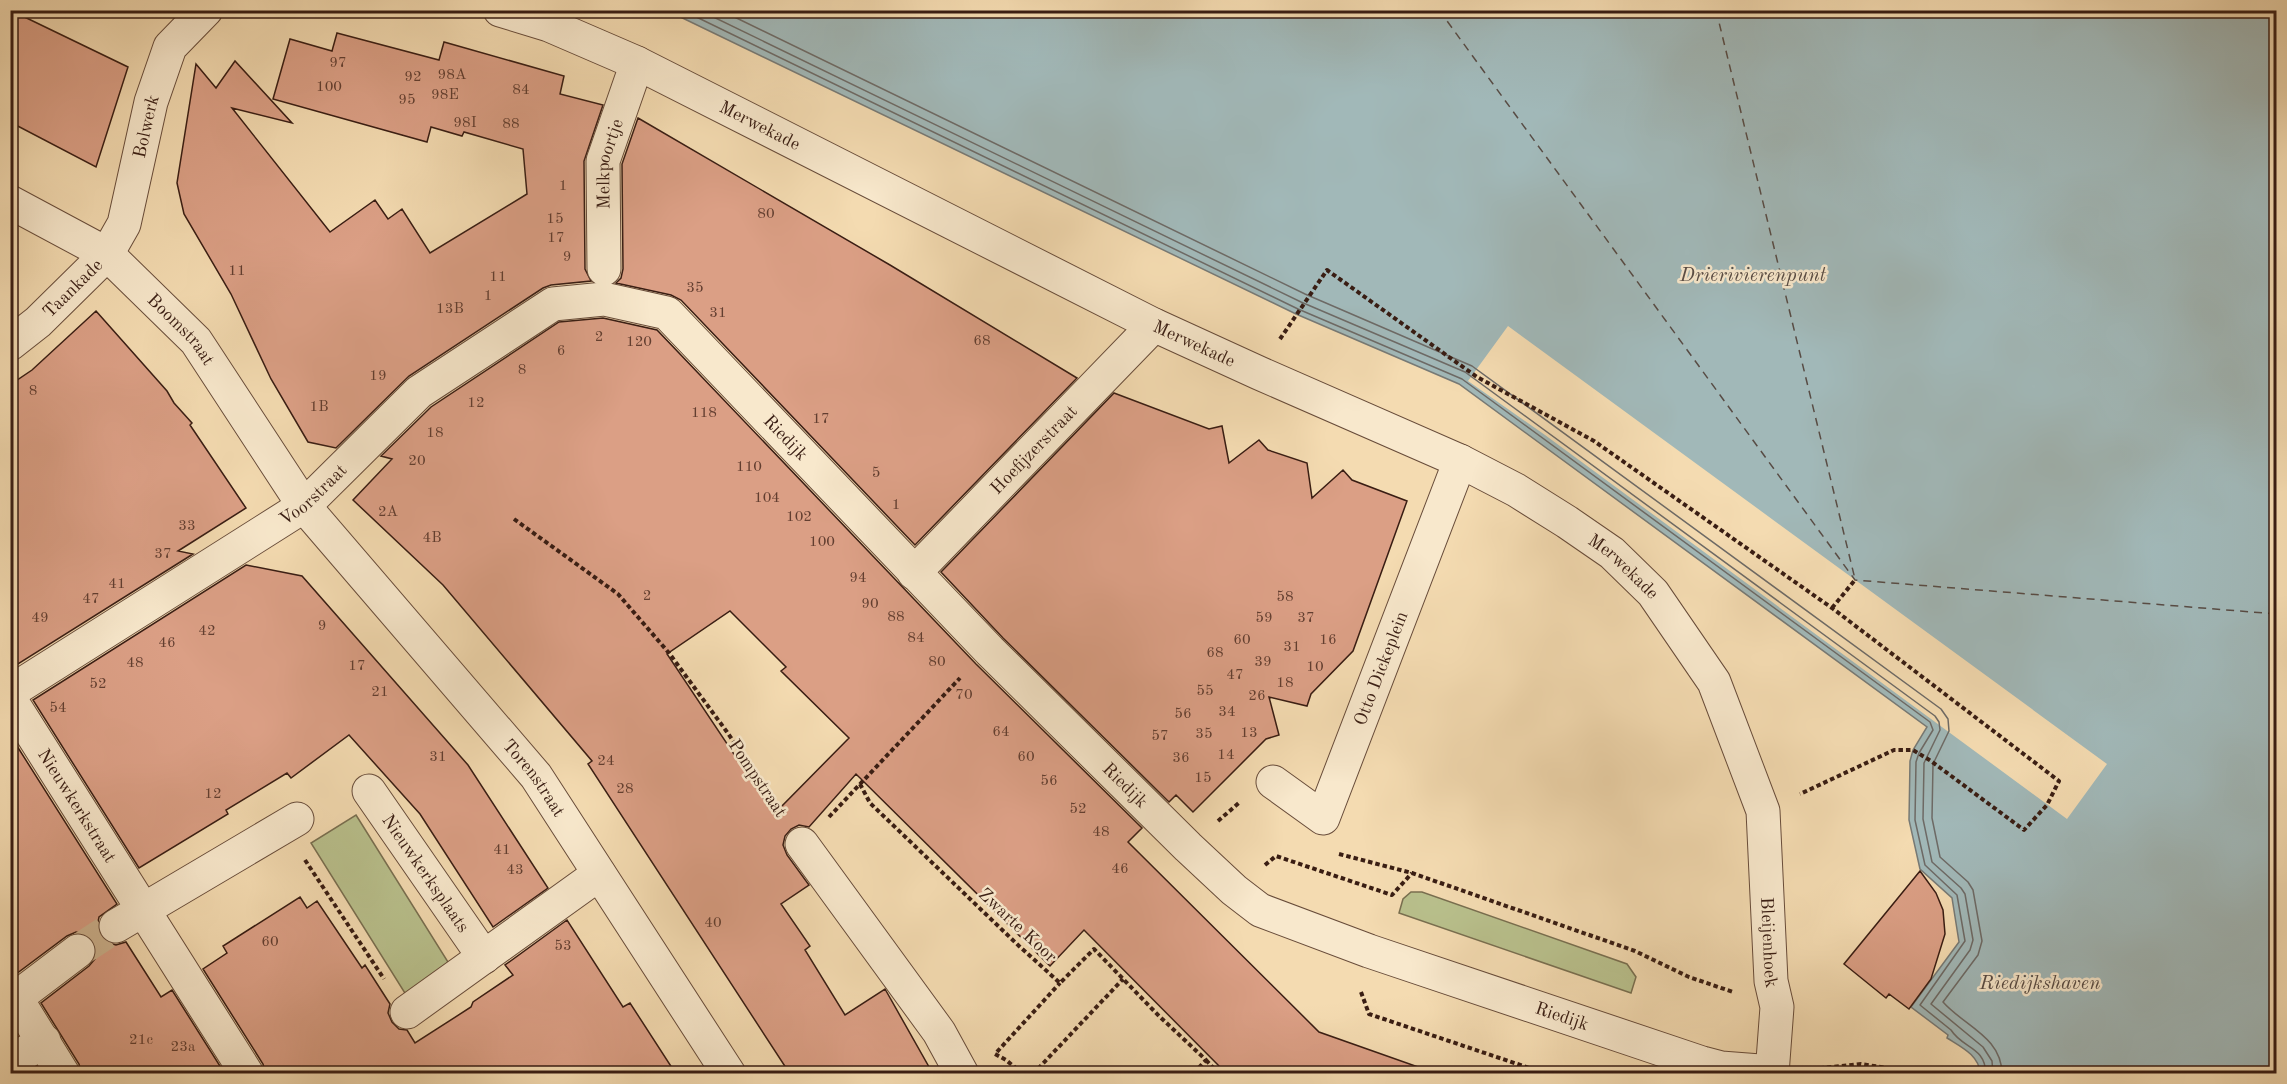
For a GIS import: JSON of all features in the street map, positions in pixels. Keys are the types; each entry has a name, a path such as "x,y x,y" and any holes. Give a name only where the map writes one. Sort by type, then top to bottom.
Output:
{"street":[{"name":"Bolwerk","path":"107,254 124,224 151,102 170,47 206,10"},
{"name":"Merwekade","path":"500,10 549,25 637,63 1155,325 1460,461 1516,490 1568,522 1612,553 1653,593 1714,682 1763,811"},
{"name":"Melkpoortje","path":"604,284 603,161 637,63"},
{"name":"Boomstraat","path":"10,202 107,254 196,341 304,506"},
{"name":"Taankade","path":"10,344 38,322 107,254"},
{"name":"Voorstraat","path":"10,692 304,506 419,392 553,304 604,284"},
{"name":"Riedijk","path":"604,284 667,314 990,651 1234,890 1260,910 1369,951 1702,1063 1721,1068 1772,1073"},
{"name":"Hoefijzerstraat","path":"914,573 1155,325"},
{"name":"Otto Dickeplein","path":"1323,818 1460,461"},
{"name":"Torenstraat","path":"304,506 536,776 729,1074"},
{"name":"Nieuwkerkstraat","path":"10,699 129,919 246,1074"},
{"path":"1273,782 1323,818"},
{"name":"Nieuwkerksplaats","path":"369,791 484,957"},
{"name":"Bleijenhoek","path":"1763,811 1771,981 1776,1007 1772,1073"},
{"path":"129,919 290,823"},
{"path":"802,844 939,1032 962,1074"},
{"path":"407,1012 599,874"},
{"path":"63,1074 16,998 78,951"},
{"path":"10,1062 44,1041"}],"path":[{"path":"1296,314 1327,270 1477,377 1594,441 1832,608 2059,781 2047,805 2024,830 1931,761 1913,750 1894,750 1763,811"},
{"name":"Pompstraat","path":"514,519 618,594 669,652 727,732 802,844"},
{"path":"1832,608 1855,580"},
{"path":"802,844 948,690"},
{"name":"Zwarte Koor","path":"860,784 870,803 1060,983 1094,949 1219,1074"},
{"path":"1323,818 1325,851 1412,873 1635,951 1708,984"},
{"path":"290,823 407,1012"},
{"path":"1234,890 1276,856 1392,895 1412,873"},
{"path":"1369,951 1359,986 1369,1014 1547,1074"},
{"path":"1033,1074 1123,979"},
{"path":"1023,1074 995,1054 1060,983"},
{"path":"1193,1074 1206,1060"},
{"path":"1772,1073 1861,1064 1912,1074"},
{"path":"1529,1074 1532,1068"}],"green space":[{"path":"356,815 453,970 408,998 311,843"},
{"path":"1411,892 1422,892 1627,964 1636,977 1631,993 1399,913 1403,899"}],"water":[{"path":"668,11 2276,11 2276,1073 1980,1073 1973,1056 1947,1038 1948,1035 1911,1007 1959,942 1952,898 1920,869 1909,820 1910,761 1913,750 1927,727 1459,384 1296,314"}],"pier":[{"path":"1508,326 2107,764 2067,819 1545,435 1468,381"}],"building":[{"path":"10,10 128,67 96,167 10,122"},
{"path":"337,33 439,60 444,42 564,76 560,94 603,105 584,161 585,269 591,281 551,285 543,288 409,376 336,448 308,442 271,379 231,294 184,214 177,183 196,64 216,88 235,61 292,123 232,108 330,232 375,200 388,219 402,209 430,253 527,194 523,149 464,132 462,136 431,127 427,142 273,99 290,39 332,51"},
{"path":"638,118 890,265 1077,378 915,545 681,300 671,295 616,283 621,278 623,269 622,164"},
{"path":"96,311 167,391 174,403 192,423 190,425 246,508 178,551 193,554 10,669 10,385 32,370"},
{"path":"603,318 657,330 976,664 1142,828 1128,842 1319,1032 1421,1068 1420,1074 1227,1074 1084,930 1050,966 856,774 809,827 799,825 785,836 783,845 787,855 809,885 781,904 810,946 805,950 845,1015 885,989 933,1074 790,1074 588,764 592,761 443,585 353,500 392,459 381,456 431,407 559,322","holes":["730,611 786,667 781,671 849,738 774,814 667,654"]},
{"path":"1114,393 1209,429 1222,426 1229,463 1259,440 1268,450 1307,463 1312,498 1343,470 1352,480 1407,501 1353,651 1311,694 1307,706 1269,697 1279,735 1266,739 1193,812 1176,795 1169,802 1003,638 941,572"},
{"path":"246,565 302,576 468,765 548,888 493,927 420,814 349,735 291,778 287,773 226,810 228,814 139,868 33,700"},
{"path":"10,735 117,904 99,917 97,927 100,936 106,942 116,945 126,942 161,997 172,990 225,1074 82,1074 79,1064 41,1003 95,959 96,948 93,940 86,934 76,932 67,936 12,977 10,975"},
{"path":"1920,871 1936,893 1943,910 1945,934 1931,979 1909,1009 1889,994 1886,998 1844,964"},
{"path":"300,897 307,908 317,901 362,968 365,965 390,1004 388,1013 392,1022 399,1029 407,1030 415,1043 471,1007 473,1002 513,975 505,965 567,920 623,1007 630,1003 676,1074 266,1074 263,1064 203,969 227,953 223,946"}],"ferry route":[{"path":"1439,10 1855,580 2276,614"},
{"path":"1716,10 1855,579"}],"tunnel":[{"path":"78,951 116,926"}],"water label":[{"name":"Drierivierenpunt","path":"1753,274"},
{"name":"Riedijkshaven","path":"2040,982"}]}
